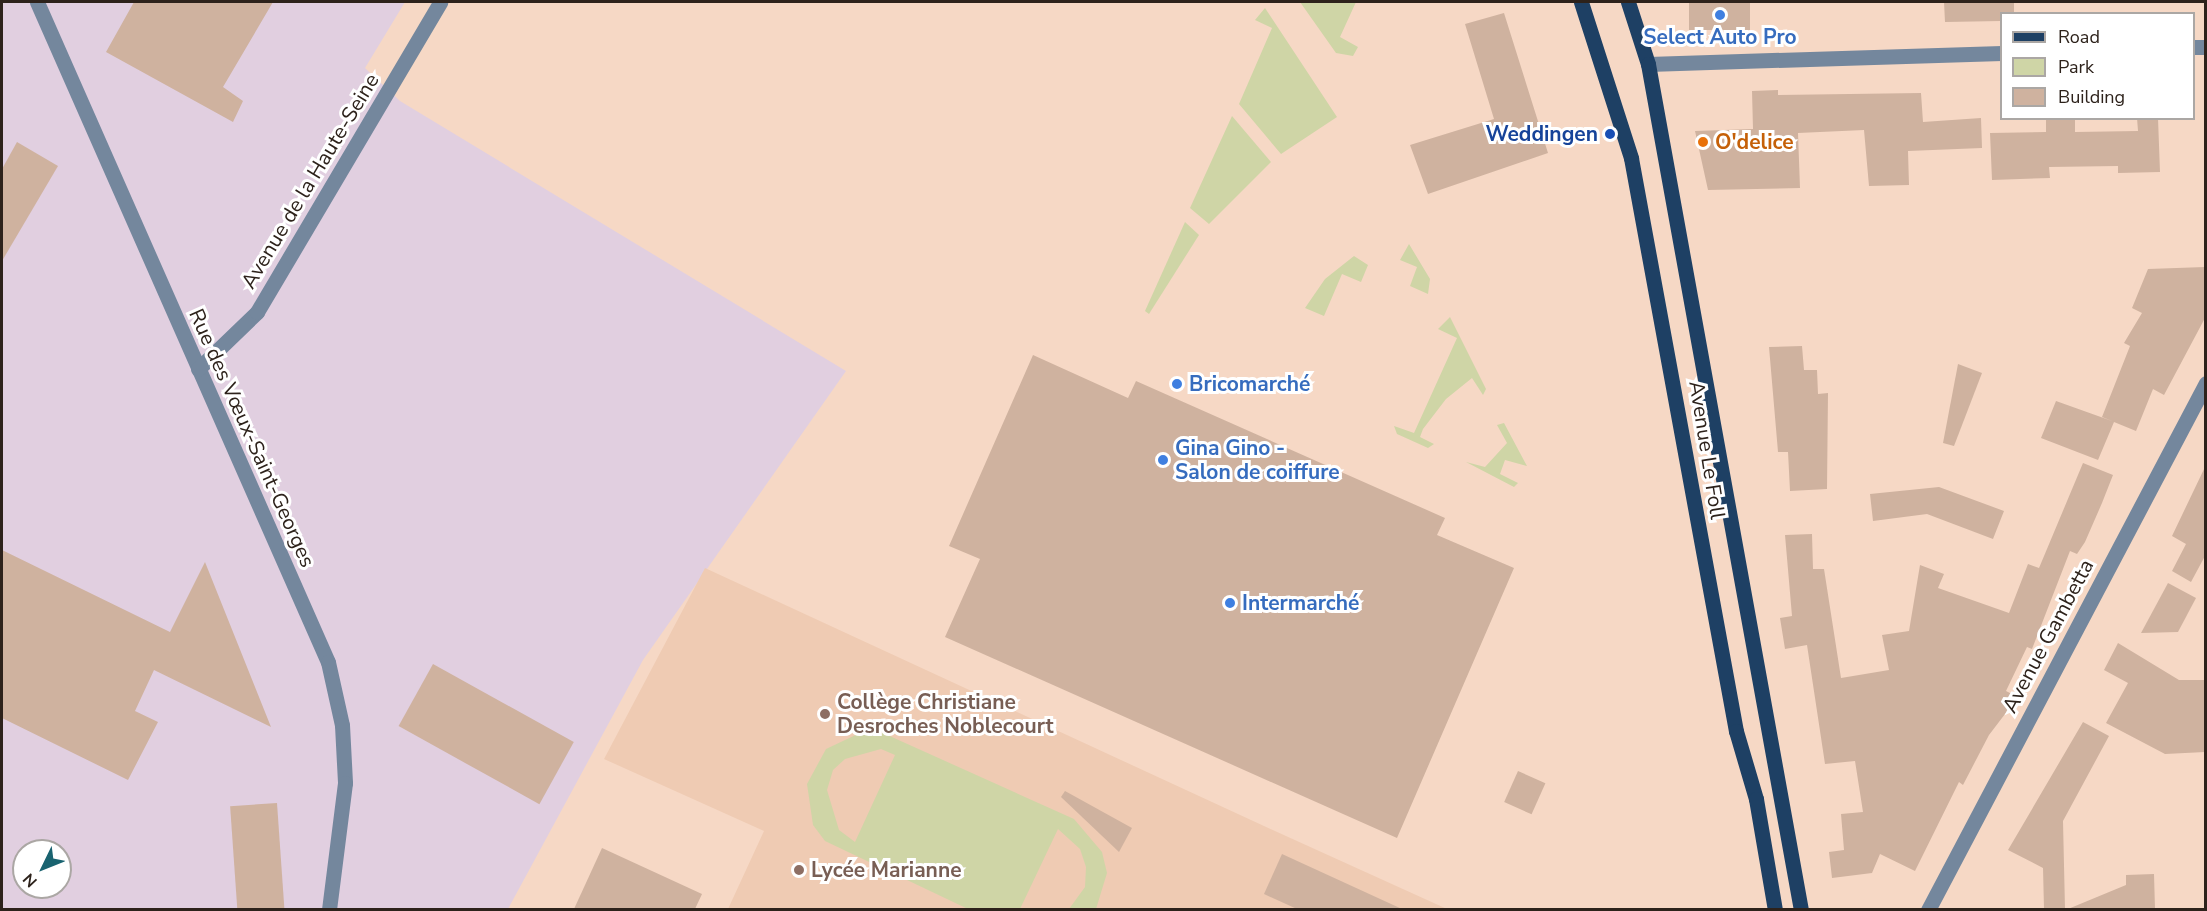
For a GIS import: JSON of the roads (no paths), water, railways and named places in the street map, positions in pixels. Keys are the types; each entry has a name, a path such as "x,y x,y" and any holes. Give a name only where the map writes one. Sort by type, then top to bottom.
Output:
{"main road":[{"name":"Avenue Le Foll","path":"1581,2 1631,158 1734,720 1756,799 1774,909"},
{"name":"Avenue Le Foll","path":"1628,2 1648,64 1801,909"}],"street":[{"name":"Rue des Vœux-Saint-Georges","path":"37,2 328,662 337,693 345,783 329,909"},
{"name":"Avenue de la Haute-Seine","path":"198,369 257,312 440,2"},
{"path":"1648,64 2000,53"},
{"name":"Avenue Gambetta","path":"1929,909 2205,383"}],"place":[{"name":"Select Auto Pro","path":"1720,15"},
{"name":"Weddingen","path":"1610,134"},
{"name":"O'delice","path":"1703,142"},
{"name":"Bricomarché","path":"1177,384"},
{"name":"Gina Gino - Salon de coiffure","path":"1163,460"},
{"name":"Intermarché","path":"1230,603"},
{"name":"Collège Christiane Desroches Noblecourt","path":"825,714"},
{"name":"Lycée Marianne","path":"799,870"}]}
